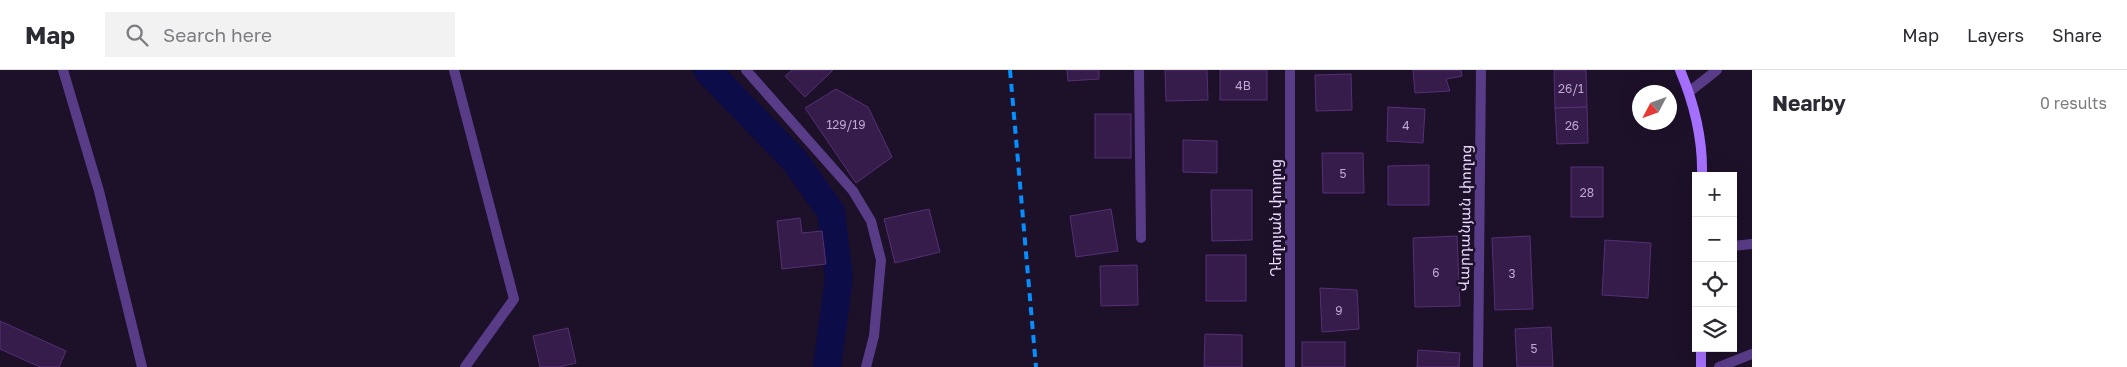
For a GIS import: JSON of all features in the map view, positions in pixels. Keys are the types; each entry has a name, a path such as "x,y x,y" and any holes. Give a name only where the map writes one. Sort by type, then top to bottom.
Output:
{"main road":[{"path":"1680,70 1689,92 1698,133 1702,172"},
{"path":"1701,352 1701,367"}],"street":[{"path":"63,70 99,191 142,367"},
{"path":"454,70 514,299 465,367"},
{"path":"746,70 853,190 871,221 881,260 874,336 866,367"},
{"path":"1139,70 1141,238"},
{"name":"Դեղոյան փողոց","path":"1290,70 1290,367"},
{"name":"Վարդանյան փողոց","path":"1478,367 1481,70"},
{"path":"1689,92 1717,70"},
{"path":"1737,246 1752,244"},
{"path":"1719,367 1752,354"}],"building":[{"path":"792,70 833,70 805,97 785,76"},
{"path":"1067,70 1099,70 1099,79 1068,81"},
{"path":"1165,70 1207,70 1208,100 1166,101"},
{"path":"1220,70 1267,70 1267,100 1220,100"},
{"path":"1413,70 1461,70 1462,76 1446,79 1450,91 1415,93"},
{"path":"1554,70 1586,70 1587,107 1555,108"},
{"path":"1351,74 1352,110 1316,111 1315,75"},
{"path":"836,89 868,107 892,157 856,183 805,108"},
{"path":"1388,107 1425,109 1423,143 1387,141"},
{"path":"1587,107 1588,143 1557,144 1555,108"},
{"path":"1095,114 1131,114 1131,158 1095,158"},
{"path":"1183,140 1217,141 1217,173 1183,172"},
{"path":"1322,153 1363,153 1364,193 1323,193"},
{"path":"1429,165 1429,205 1388,205 1388,166"},
{"path":"1571,167 1603,167 1603,217 1571,217"},
{"path":"1211,190 1252,190 1252,240 1212,241"},
{"path":"929,209 940,252 895,263 884,219"},
{"path":"1111,209 1118,251 1076,257 1070,216"},
{"path":"800,218 802,233 822,231 826,264 782,269 777,221"},
{"path":"1457,236 1460,306 1415,307 1413,238"},
{"path":"1530,236 1533,309 1495,310 1492,238"},
{"path":"1605,240 1651,243 1648,298 1602,295"},
{"path":"1206,255 1246,255 1246,301 1206,301"},
{"path":"1137,265 1138,305 1101,306 1100,266"},
{"path":"1320,288 1357,290 1359,329 1322,332"},
{"path":"0,321 66,351 59,367 40,367 0,349"},
{"path":"1551,327 1553,367 1517,367 1515,329"},
{"path":"568,328 576,363 559,367 540,367 533,336"},
{"path":"1205,334 1242,335 1242,367 1204,367"},
{"path":"1302,342 1345,342 1345,367 1302,367"},
{"path":"1418,350 1460,353 1459,367 1417,367"}],"waterway":[{"path":"707,70 795,161 831,212 839,278 827,367"}],"railway":[{"path":"1010,70 1036,367"}]}
